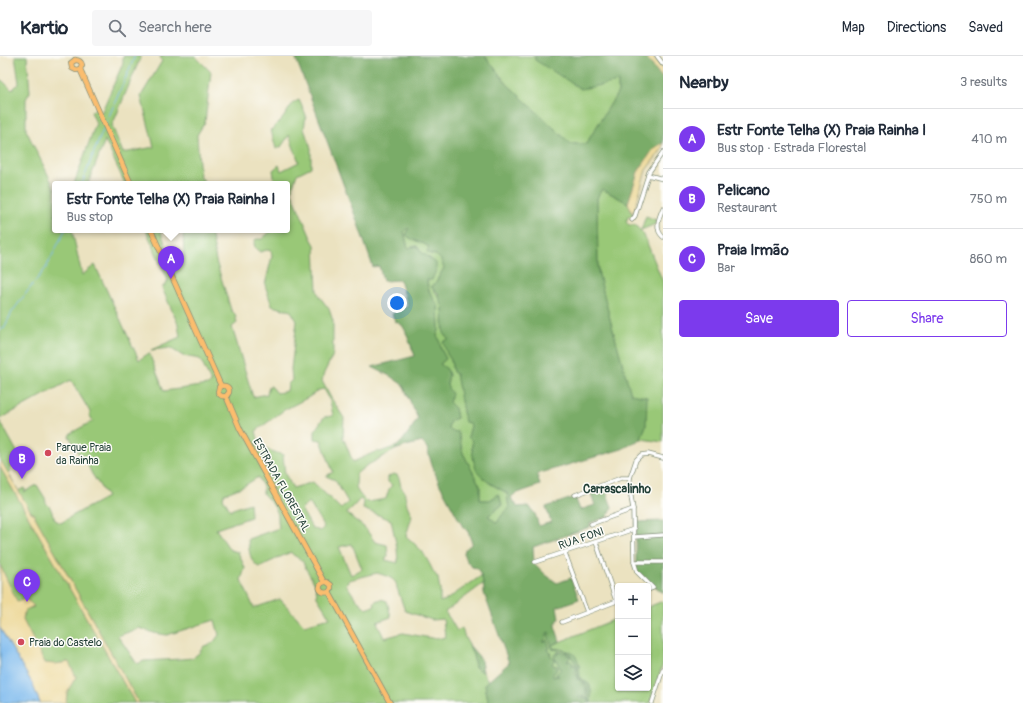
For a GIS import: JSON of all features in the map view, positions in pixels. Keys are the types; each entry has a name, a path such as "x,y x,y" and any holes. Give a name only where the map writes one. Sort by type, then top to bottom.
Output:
{"main road":[{"path":"80,69 76,70 72,68 71,63 74,58 81,62 82,65 80,69 130,181"},
{"name":"ESTRADA FLORESTAL","path":"152,233 221,386 219,387 218,392 220,395 226,396 240,429 324,582"},
{"path":"329,592 324,593 320,589 321,583 324,582 331,585 329,592 390,703"}],"street":[{"path":"657,56 663,64"},
{"path":"632,220 635,216 650,169 663,152"},
{"path":"648,175 663,179"},
{"path":"663,208 658,222 659,231 663,239"},
{"path":"648,583 637,572 634,562 634,529 630,478 636,460 641,455 648,454 663,458"},
{"path":"575,494 621,478 630,478"},
{"path":"591,524 633,509"},
{"name":"RUA FONI","path":"535,562 634,529"},
{"path":"634,537 663,535"},
{"path":"596,542 615,595"},
{"path":"564,553 587,612"},
{"path":"634,562 663,562"},
{"path":"562,622 615,602"},
{"path":"652,703 663,669"}],"green space":[{"path":"15,56 27,56 30,92 26,99 26,130 52,183 52,233 73,233 82,275 95,265 139,360 149,353 164,391 208,385 211,382 200,359 183,356 170,348 151,350 180,337 178,324 162,288 168,281 147,233 161,233 167,248 167,253 172,263 177,264 184,260 183,233 211,233 216,261 231,310 235,314 237,323 232,327 253,397 267,394 269,386 271,386 277,393 287,391 288,384 292,380 291,369 297,321 291,311 272,306 265,285 272,256 271,251 267,250 260,252 255,248 254,243 256,239 262,239 269,233 290,233 290,181 275,181 273,170 279,165 281,171 299,162 289,135 281,147 276,149 271,130 283,118 293,103 299,100 306,115 304,129 311,148 311,167 297,174 291,191 315,245 317,291 329,309 333,321 333,353 322,381 344,418 343,437 353,462 377,451 380,452 397,446 395,450 366,466 356,474 356,488 367,502 386,499 392,485 388,482 388,477 393,474 397,475 401,487 404,490 407,505 412,516 406,536 422,551 438,578 440,602 446,600 481,576 484,583 445,612 457,631 462,628 473,655 475,667 483,672 488,681 485,684 489,703 139,703 33,513 18,491 24,488 24,492 37,485 45,498 46,503 50,507 55,520 61,523 107,497 92,474 83,455 80,456 69,436 71,433 93,421 90,416 90,412 71,380 0,419 0,80 12,90 19,83","holes":["324,389 330,400 333,416 324,417 315,430 315,439 321,440 333,472 326,476 335,480 348,502 341,509 313,482 293,488 285,474 283,455 260,447 256,431 284,410 319,390","258,477 263,487 263,494 272,503 278,515 279,528 248,539 249,551 253,562 259,567 291,552 293,555 301,559 316,586 317,597 330,618 304,625 280,599 254,608 241,580 245,568 238,552 230,550 216,529 251,517 250,503 230,510 223,498 224,494 244,486","360,499 364,502 363,509 391,520 397,548 398,563 385,560 388,556 387,545 375,542 365,528 346,513","309,502 324,527 320,531 312,528 301,509","352,544 362,569 351,575 339,547","377,573 387,576 397,585 405,611 432,620 443,619 445,637 437,639 403,633 384,638 377,622 391,617 387,601 377,600 374,602 375,605 367,609 356,599 346,584 349,580","215,620 219,635 213,643 204,646 193,658 144,661 137,664 118,636 139,628 154,633 167,635"]},
{"path":"123,56 141,56 112,126 123,153 154,147 141,96 162,61 160,56 195,56 211,72 205,122 197,135 200,178 203,179 203,181 124,181 105,140 89,181 75,181 96,123 91,112 97,107 100,115 123,63"},
{"path":"295,56 485,56 507,84 571,144 586,144 618,92 618,82 581,89 535,60 535,56 645,56 663,79 663,143 654,148 638,172 628,203 602,189 597,198 598,271 610,319 631,394 647,397 646,425 641,439 622,449 537,474 540,485 515,494 511,497 517,507 529,506 535,514 539,526 551,522 546,507 575,497 580,510 595,505 590,491 604,486 612,507 607,517 590,523 590,527 533,547 534,563 557,583 571,578 579,599 557,607 559,618 555,626 560,641 552,645 553,648 560,649 553,650 549,639 549,632 543,641 548,641 550,648 548,649 551,656 555,659 552,664 554,666 556,665 558,668 553,674 553,677 559,676 555,675 561,669 554,655 558,655 557,652 566,652 566,655 569,655 570,657 567,662 570,661 573,663 572,666 575,664 577,679 580,680 586,687 586,696 579,697 581,700 582,698 587,698 589,703 489,703 488,701 485,684 509,663 484,593 480,574 477,568 472,567 467,562 464,555 465,550 472,543 467,529 463,527 440,485 427,448 422,442 395,450 418,419 403,385 390,376 372,367 415,356 405,330 402,325 395,321 392,314 408,306 400,280 383,281 379,266 373,267","holes":["408,228 409,229 406,235 411,239 429,247 427,252 436,255 441,260 444,268 434,285 431,287 438,293 443,308 444,333 449,339 443,342 447,354 451,360 453,372 456,374 465,422 469,423 471,426 468,437 472,441 476,470 484,479 507,493 509,508 497,523 488,516 502,505 499,494 490,500 480,500 480,486 463,453 458,432 451,431 448,428 450,421 457,418 455,408 449,402 452,394 447,384 449,375 447,369 440,364 446,359 437,336 439,330 438,305 430,294 427,283 427,280 432,280 436,270 436,263 421,252 417,246 408,248 404,232"]},
{"path":"485,56 535,56 535,60 618,81 618,92 586,144 570,144 507,84"},
{"path":"602,189 628,203 633,215 628,217 626,222 629,225 635,225 643,233 663,282 663,442 641,439 646,425 631,395 598,271 597,198"},
{"path":"646,216 656,220 656,224 641,230"},
{"path":"407,228 409,229 406,235 411,239 426,245 430,254 436,255 441,260 444,268 434,285 431,287 442,303 443,328 449,340 444,343 447,354 451,360 453,372 456,373 465,422 469,423 471,426 468,437 472,441 472,451 489,483 507,493 509,508 497,523 488,516 502,505 499,494 490,500 480,500 480,486 463,453 458,432 451,432 448,428 450,421 457,418 455,408 449,402 447,384 449,375 440,364 446,359 437,336 439,330 438,305 428,285 429,275 436,263 421,252 417,246 408,248 404,232"},
{"path":"0,421 21,459 10,468 11,471 8,474 0,459"},
{"path":"0,467 135,703 66,703 67,692 76,677 68,662 55,664 45,663 23,620 25,611 34,607 17,602 0,565"},
{"path":"663,521 663,593 639,573 636,568 636,522"},
{"path":"663,601 663,664 650,703 591,703 591,689 589,684 581,679 588,687 588,698 590,703 587,698 580,702 577,697 586,692 586,687 577,679 570,661 566,663 570,657 569,655 559,651 557,653 560,656 554,655 561,669 556,674 559,676 553,677 552,675 557,670 552,663 554,660 550,657 551,654 548,649 550,648 546,640 544,642 542,641 545,639 545,632 549,632 552,645 615,619 615,691 651,691 651,606","holes":["565,651 574,655 578,661 579,678 581,679 578,679 577,665 569,653"]},
{"path":"469,645 481,659 483,672 475,667 473,655"},
{"path":"560,649 572,653 577,659 580,678 589,684 591,689 591,703 588,698 588,687 581,679 578,679 577,665 569,653"}],"sand":[{"path":"645,56 652,56 663,69 663,79"},
{"path":"663,143 663,148 646,170 633,215 628,203 638,172 654,148"},
{"path":"0,459 33,513 139,703 135,703 0,467"},
{"name":"Praia do Castelo","path":"0,565 17,601 25,598 34,606 26,611 23,620 45,663 55,664 69,662 76,677 67,692 66,703 40,703 32,683 0,628"}],"water":[{"path":"0,628 32,683 40,703 0,703"}],"waterway":[{"path":"106,123 135,56"},
{"path":"83,181 104,128"},
{"path":"0,331 4,328 12,312 46,268 64,233"}],"place":[{"name":"Estr Fonte Telha (X) Praia Rainha I","path":"171,279"},
{"name":"Parque Praia da Rainha","path":"48,453"},
{"name":"Pelicano","path":"22,479"},
{"name":"Praia Irmão","path":"27,602"},
{"name":"Praia do Castelo","path":"21,642"}],"district":[{"name":"Carrascalinho","path":"617,489"}]}
